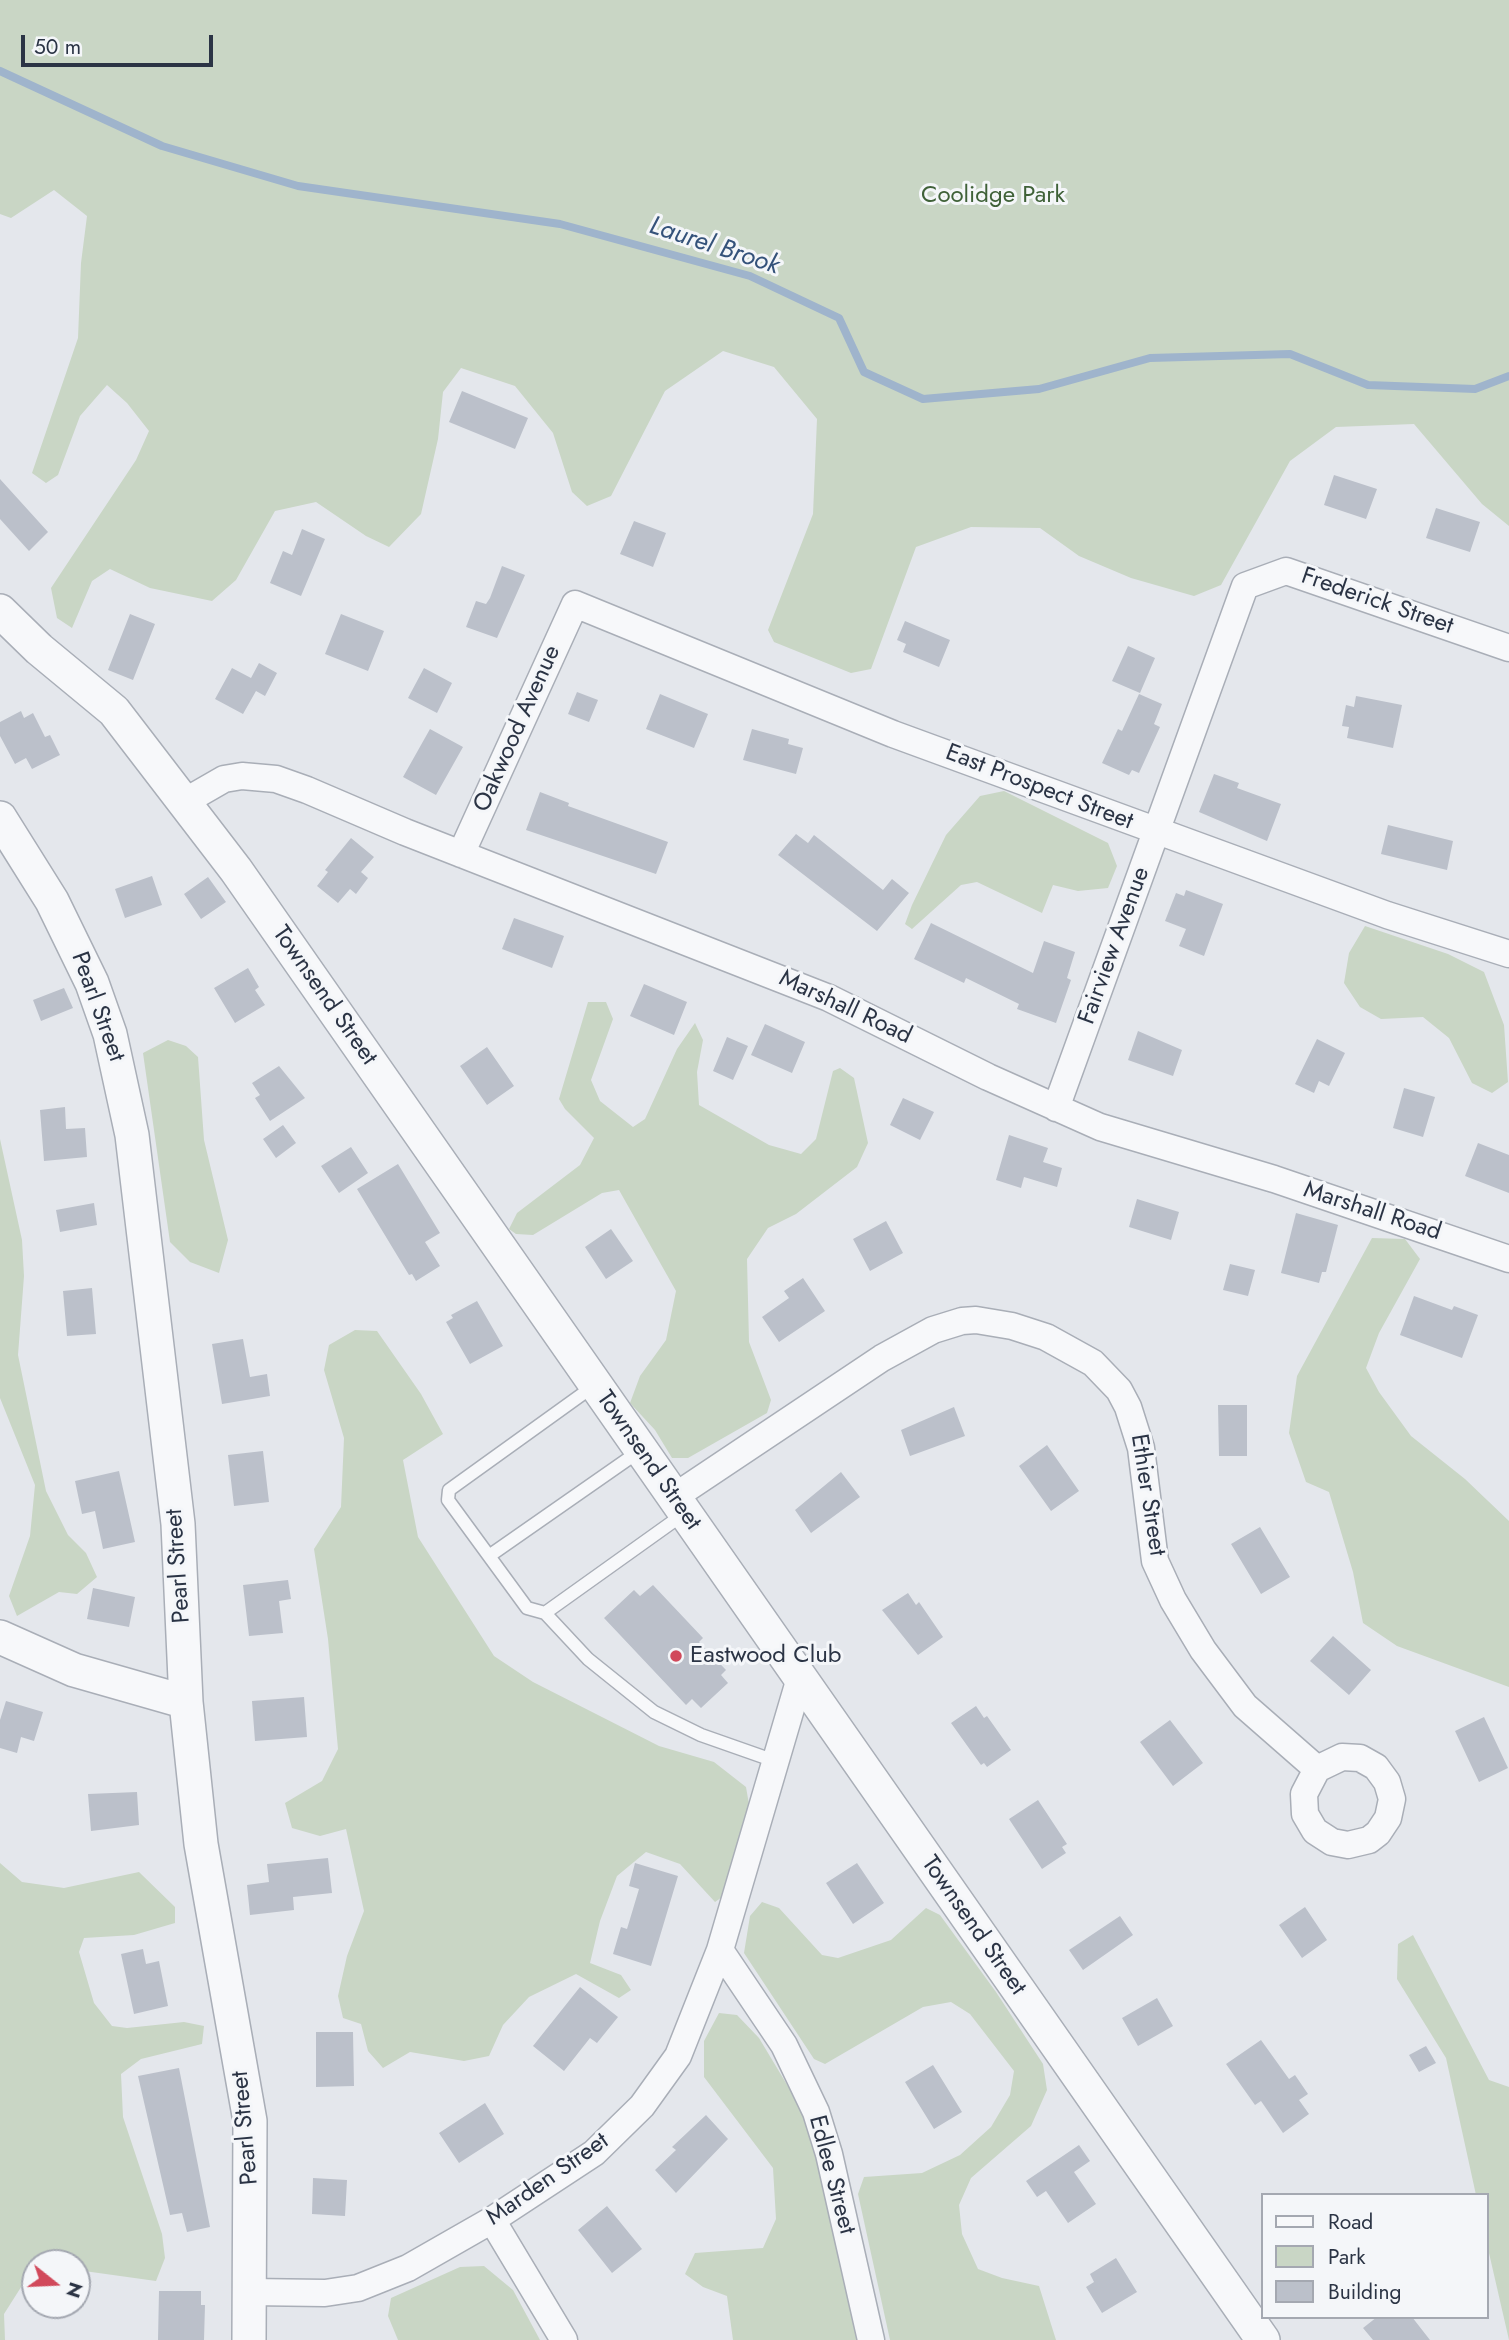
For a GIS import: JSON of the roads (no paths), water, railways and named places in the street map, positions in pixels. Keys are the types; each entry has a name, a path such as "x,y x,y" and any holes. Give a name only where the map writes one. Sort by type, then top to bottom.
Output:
{"street":[{"name":"Frederick Street","path":"1245,586 1286,571 1509,648"},
{"name":"Fairview Avenue","path":"1056,1108 1245,586"},
{"name":"East Prospect Street","path":"575,604 893,734 1387,915 1509,954"},
{"name":"Oakwood Avenue","path":"461,854 575,604"},
{"name":"Townsend Street","path":"0,611 39,649 114,711 236,870 1263,2340"},
{"path":"0,649 39,649"},
{"name":"Marshall Road","path":"184,802 224,779 242,776 276,779 830,998 1100,1127 1274,1179 1509,1259"},
{"name":"Pearl Street","path":"0,818 72,939 110,1034 123,1083 132,1135 178,1524 186,1702 201,1844 250,2121 249,2340"},
{"name":"Ethier Street","path":"679,1505 882,1358 933,1330 961,1321 976,1321 1012,1326 1046,1337 1093,1363 1119,1390 1136,1427 1142,1448 1155,1561 1173,1600 1203,1650 1245,1706 1317,1769"},
{"path":"0,1637 74,1670 186,1702"},
{"name":"Marden Street","path":"250,2292 303,2294 358,2288 408,2269 492,2220 594,2153 642,2106 678,2056 720,1950 800,1678"},
{"name":"Edlee Street","path":"720,1950 784,2045 816,2112 830,2154 871,2340"},
{"path":"492,2220 564,2340"}],"lane":[{"path":"595,1385 449,1490 448,1500 527,1608 545,1612 589,1659 654,1712 701,1735 775,1761"},
{"path":"489,1556 641,1450"},
{"path":"545,1612 679,1505"}],"waterway":[{"name":"Laurel Brook","path":"0,71 162,146 298,186 560,224 750,276 839,318 864,372 923,399 1039,389 1150,358 1290,354 1368,385 1475,389 1509,376"}],"place":[{"name":"Eastwood Club","path":"676,1656"}],"park label":[{"name":"Coolidge Park","path":"993,196"}]}
